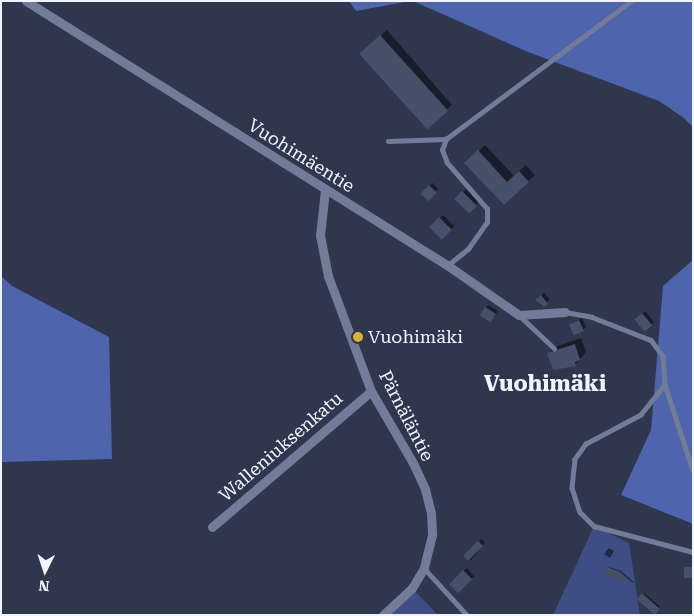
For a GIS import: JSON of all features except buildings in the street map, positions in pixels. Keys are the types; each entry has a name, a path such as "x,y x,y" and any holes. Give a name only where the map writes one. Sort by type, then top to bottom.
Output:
{"street":[{"name":"Vuohimäentie","path":"26,1 447,266 519,314"},
{"name":"Pärnäläntie","path":"325,190 320,210 321,251 371,391 425,489 432,536 424,568 412,588 383,615"},
{"path":"519,314 565,312"},
{"name":"Walleniuksenkatu","path":"212,527 371,391"}],"lane":[{"path":"447,266 468,249 487,222 487,209 447,162 442,150 446,139 630,1"},
{"path":"388,141 446,139"},
{"path":"565,312 592,317 651,340 663,356 666,385 693,470"},
{"path":"519,314 554,348"},
{"path":"666,385 641,415 586,444 575,459 572,488 580,512 594,526 693,552"},
{"path":"424,568 467,615"}],"shaded area":[{"path":"349,1 410,1 356,11"},
{"path":"413,1 693,1 693,127 684,118 659,101 528,52"},
{"path":"693,260 693,524 621,495 651,430 663,286"},
{"path":"1,276 12,286 109,337 112,459 1,462"},
{"path":"594,526 629,543 640,615 553,615"},
{"path":"412,588 438,615 383,615"}],"place":[{"name":"Vuohimäki","path":"358,337"}],"district":[{"name":"Vuohimäki","path":"545,384"}]}
